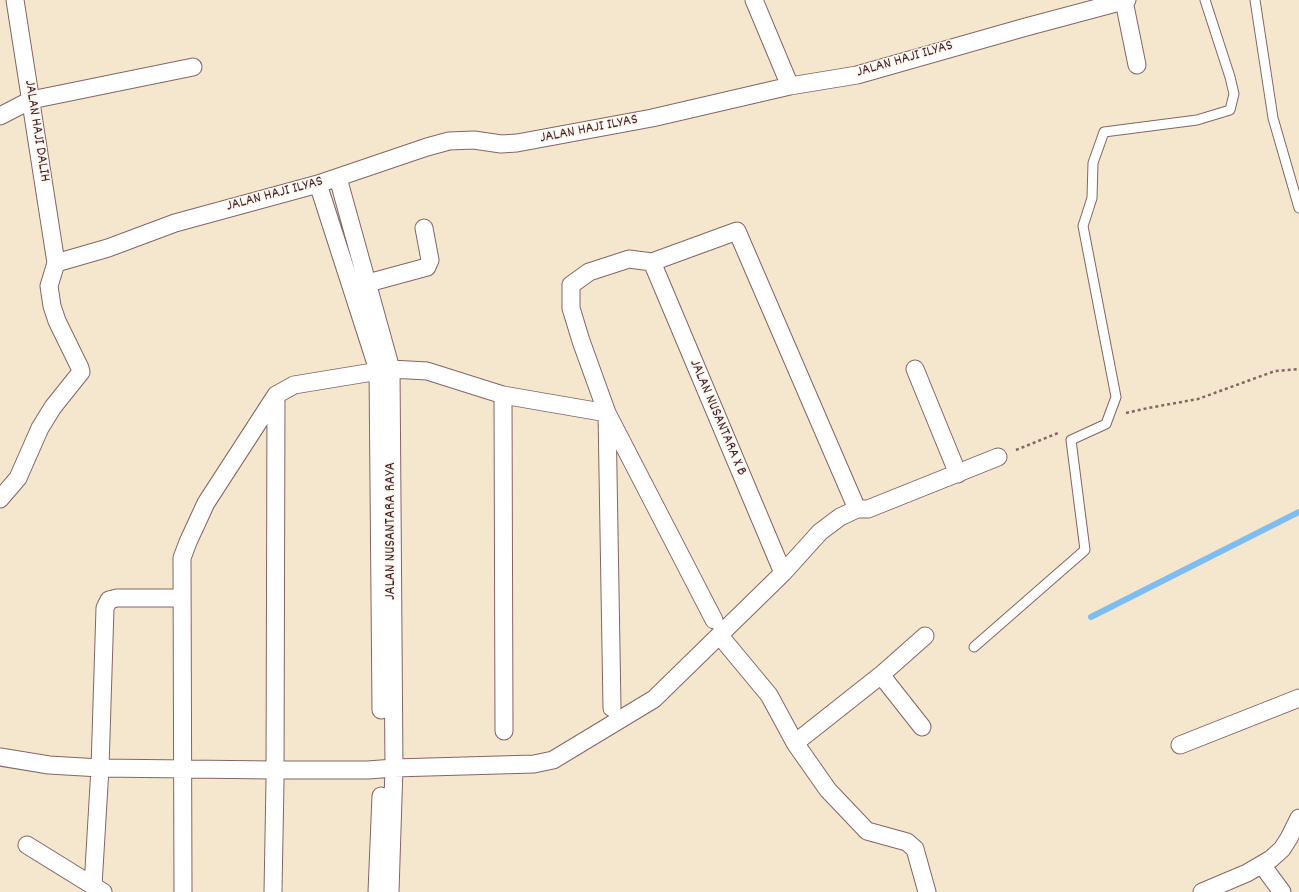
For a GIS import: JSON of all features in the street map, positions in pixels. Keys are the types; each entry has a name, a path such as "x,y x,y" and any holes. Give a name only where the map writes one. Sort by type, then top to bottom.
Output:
{"street":[{"name":"JALAN HAJI DALIH","path":"15,0 56,263"},
{"path":"754,0 790,86"},
{"path":"1126,0 1137,65"},
{"name":"JALAN HAJI ILYAS","path":"56,263 108,248 175,223 318,184 449,141 474,140 501,144 517,144 652,118 790,86 857,75 1091,4 1126,0"},
{"path":"0,116 31,100 193,67"},
{"name":"JALAN NUSANTARA RAYA","path":"338,178 368,283 385,370 390,892"},
{"name":"JALAN NUSANTARA RAYA","path":"318,184 385,370"},
{"path":"368,283 427,267 430,260 424,228"},
{"path":"714,620 607,413 581,341 572,308 572,285 589,272 629,258 652,262 737,231 857,509"},
{"name":"JALAN NUSANTARA X B","path":"652,262 783,573"},
{"path":"0,499 18,478 43,422 81,372 56,321 52,306 49,286 56,263"},
{"path":"915,369 958,474"},
{"path":"183,892 182,558 206,503 276,395 294,385 385,370 427,371 503,395 607,413"},
{"path":"273,892 276,395"},
{"path":"503,395 504,731"},
{"path":"607,413 612,708"},
{"path":"0,757 50,765 100,768 274,770 368,770 388,768 534,764 553,760 654,699 783,573 820,532 840,517 857,509 868,509 998,457"},
{"path":"98,889 105,608 109,600 117,598 182,598"},
{"path":"720,636 769,695 795,743 828,790 866,831 908,842 915,849 927,892"},
{"path":"795,743 881,675 925,636"},
{"path":"881,675 922,727"},
{"path":"1180,745 1299,698"},
{"name":"JALAN NUSANTARA RAYA","path":"377,892 388,768"},
{"path":"1202,892 1247,873 1271,859 1282,849 1299,818"},
{"path":"27,845 98,889"},
{"path":"1262,865 1282,892"}],"lane":[{"path":"974,647 1085,550 1071,440 1106,424 1116,397 1083,226 1092,198 1093,163 1104,132 1197,120 1230,110 1234,94 1205,0"},
{"path":"1255,0 1273,118 1299,208"}],"path":[{"path":"1108,418 1148,408 1198,399 1275,371 1299,369"},
{"path":"998,457 1065,430"}],"waterway":[{"path":"1091,617 1299,512"}]}
